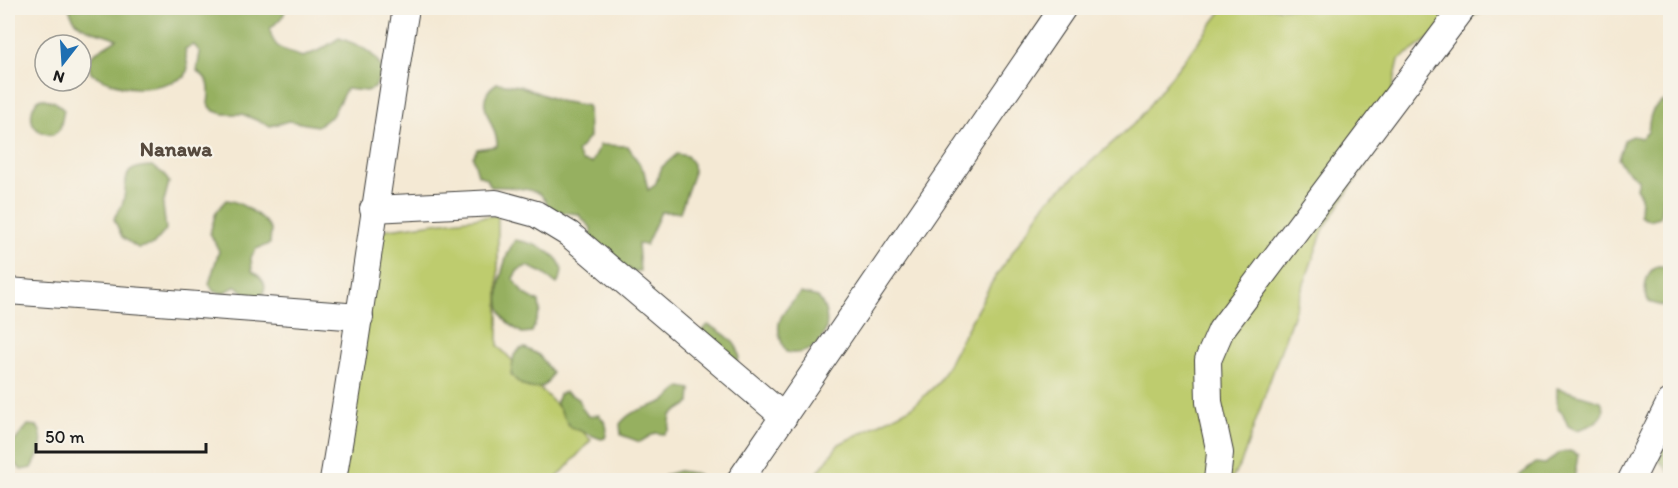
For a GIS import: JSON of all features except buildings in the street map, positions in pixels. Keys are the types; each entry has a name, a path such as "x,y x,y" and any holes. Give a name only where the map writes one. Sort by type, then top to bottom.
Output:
{"street":[{"path":"333,480 360,317 373,209 406,8"},
{"path":"740,480 1063,8"},
{"path":"1216,480 1220,453 1209,402 1208,360 1221,330 1463,8"},
{"path":"373,209 496,203 537,214 569,234 784,417"},
{"path":"8,291 360,317"},
{"path":"1631,480 1671,402"}],"green space":[{"path":"69,8 286,8 283,16 270,29 271,36 281,49 303,57 339,38 370,53 382,70 375,88 366,91 346,89 332,116 317,126 289,121 270,126 242,114 224,114 214,111 208,104 207,81 197,71 200,52 194,45 185,49 188,68 185,77 172,82 149,88 137,88 103,80 93,74 93,54 117,39 82,26 72,16"},
{"path":"1224,8 1485,8 1482,13 1447,26 1399,60 1380,142 1323,230 1241,463 1231,480 812,480 839,444 912,407 938,383 992,282 1048,200 1137,121"},
{"path":"497,83 520,86 559,101 588,106 589,137 577,152 582,161 592,163 600,145 628,146 644,171 648,190 655,185 662,167 677,154 687,156 693,164 693,175 680,212 661,212 646,245 638,244 640,271 631,273 590,246 591,228 578,214 551,211 544,199 536,192 509,187 491,187 487,179 478,175 473,157 477,149 497,146 485,98 489,90"},
{"path":"41,98 55,102 64,110 60,129 53,135 40,131 33,123 34,105"},
{"path":"1664,101 1670,102 1670,189 1663,197 1660,217 1649,220 1640,215 1641,196 1636,188 1638,179 1623,167 1618,159 1624,140 1633,136 1641,138 1648,132 1653,110"},
{"path":"152,166 164,174 169,182 163,205 166,230 153,245 138,248 122,237 114,219 122,204 129,172 141,167"},
{"path":"226,200 251,210 264,220 271,230 270,244 256,249 251,257 252,271 262,279 265,286 260,298 251,297 236,286 224,293 214,292 209,284 219,251 210,233 216,212"},
{"path":"498,215 498,346 591,440 555,480 328,480 365,232"},
{"path":"515,240 533,244 551,253 561,267 561,275 557,284 541,272 527,266 518,270 513,278 523,293 539,302 540,311 532,332 522,333 517,330 506,320 500,310 500,279"},
{"path":"1658,266 1670,267 1670,301 1666,307 1649,302 1647,298 1646,282 1650,272"},
{"path":"800,293 818,297 827,318 826,328 817,345 798,353 786,352 779,334 780,320"},
{"path":"708,325 735,344 739,355 738,361 734,364 701,331"},
{"path":"525,348 539,355 552,373 549,380 539,388 521,384 511,374 514,355 520,349"},
{"path":"681,387 691,389 690,403 671,415 669,430 664,434 655,433 640,442 621,435 620,424 630,415 665,401"},
{"path":"1557,388 1601,401 1604,409 1597,421 1590,426 1576,430 1568,426 1563,414 1557,408"},
{"path":"565,392 579,399 588,416 599,415 606,425 605,438 601,439 570,427 556,403 559,394"},
{"path":"28,425 37,426 42,442 32,468 21,470 10,457 9,448"},
{"path":"1656,436 1670,436 1670,473 1650,450"},
{"path":"1570,451 1578,455 1574,480 1518,480 1520,475 1536,463 1545,464 1561,452"},
{"path":"679,471 698,474 704,480 663,480 665,475"}],"district":[{"name":"Nanawa","path":"176,148"}]}
